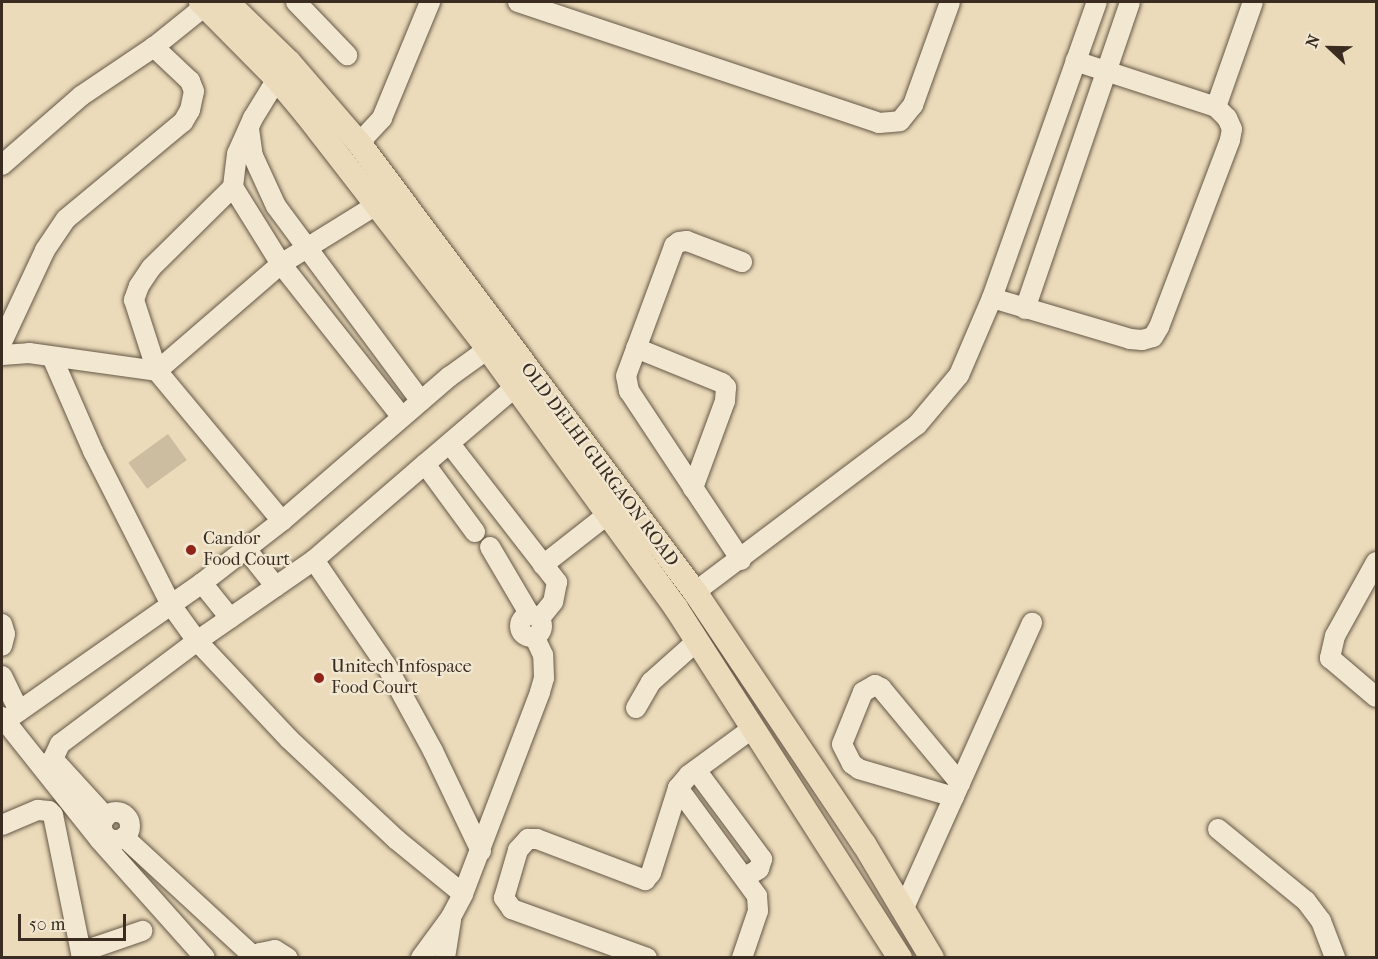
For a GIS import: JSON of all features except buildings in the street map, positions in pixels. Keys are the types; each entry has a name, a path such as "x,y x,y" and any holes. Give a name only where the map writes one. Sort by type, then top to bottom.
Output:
{"main road":[{"name":"OLD DELHI GURGAON ROAD","path":"211,3 277,79 359,143 695,592 864,844 928,950"},
{"name":"OLD DELHI GURGAON ROAD","path":"211,3 289,62 314,107 376,205 488,349 697,641 899,957"}],"street":[{"path":"296,2 347,55"},
{"path":"359,143 382,118 430,2"},
{"path":"518,2 879,123 900,121 913,105 950,2"},
{"path":"695,592 741,560 917,424 959,375 992,298 1097,2"},
{"path":"1026,309 1105,70 1130,2"},
{"path":"1216,106 1253,2"},
{"path":"2,165 81,96 154,47 211,3"},
{"path":"154,47 190,81 194,91 190,110 183,122 94,193 61,225 45,250 2,352 29,353 157,371 281,264 376,205"},
{"path":"992,298 1130,339 1142,340 1153,337 1160,327 1230,140 1232,129 1227,118 1216,106 1075,61"},
{"path":"277,79 253,118 237,154 233,187 151,268 139,286 134,300 157,371 282,521"},
{"path":"249,129 254,156 276,206 306,250 421,401"},
{"path":"233,187 281,264 402,417"},
{"path":"741,560 629,391 626,376 674,246 679,242 687,241 742,262"},
{"path":"636,348 722,383 726,387 725,401 693,488"},
{"path":"9,716 202,583 282,521 421,401 488,349"},
{"path":"52,357 93,451 171,605 197,641 289,739 397,840 463,894"},
{"path":"205,957 53,759 56,749 197,641 314,560 515,387"},
{"path":"450,444 556,582 553,602 535,623"},
{"path":"421,957 451,916 463,894 544,678 543,655 535,623 489,546 491,539 487,532 474,532 424,464"},
{"path":"543,565 608,514"},
{"path":"246,549 276,587"},
{"path":"314,560 386,665 432,751 481,851"},
{"path":"1377,562 1335,636 1330,658 1377,697"},
{"path":"202,583 230,618"},
{"path":"903,910 1032,623"},
{"path":"2,624 5,634 2,646"},
{"path":"636,708 651,682 697,641"},
{"path":"2,676 9,716 108,832 255,957 275,950 288,957"},
{"path":"875,685 881,688 957,790 859,770 852,764 842,744 862,692 875,685"},
{"path":"647,957 512,909 504,898 518,850 528,839 537,839 645,880 651,873 678,788 696,770 753,728"},
{"path":"696,770 762,859 759,868 745,877"},
{"path":"678,788 758,896 760,905 742,957"},
{"path":"2,825 38,810 49,811 53,815 81,955 142,931"},
{"path":"1218,830 1306,901 1321,921 1335,957"},
{"path":"445,957 451,916"},
{"path":"899,957 928,950"}],"shaded area":[{"path":"168,434 187,460 147,489 128,463"}],"place":[{"name":"Candor Food Court","path":"191,550"},
{"name":"Unitech Infospace Food Court","path":"319,678"}]}
